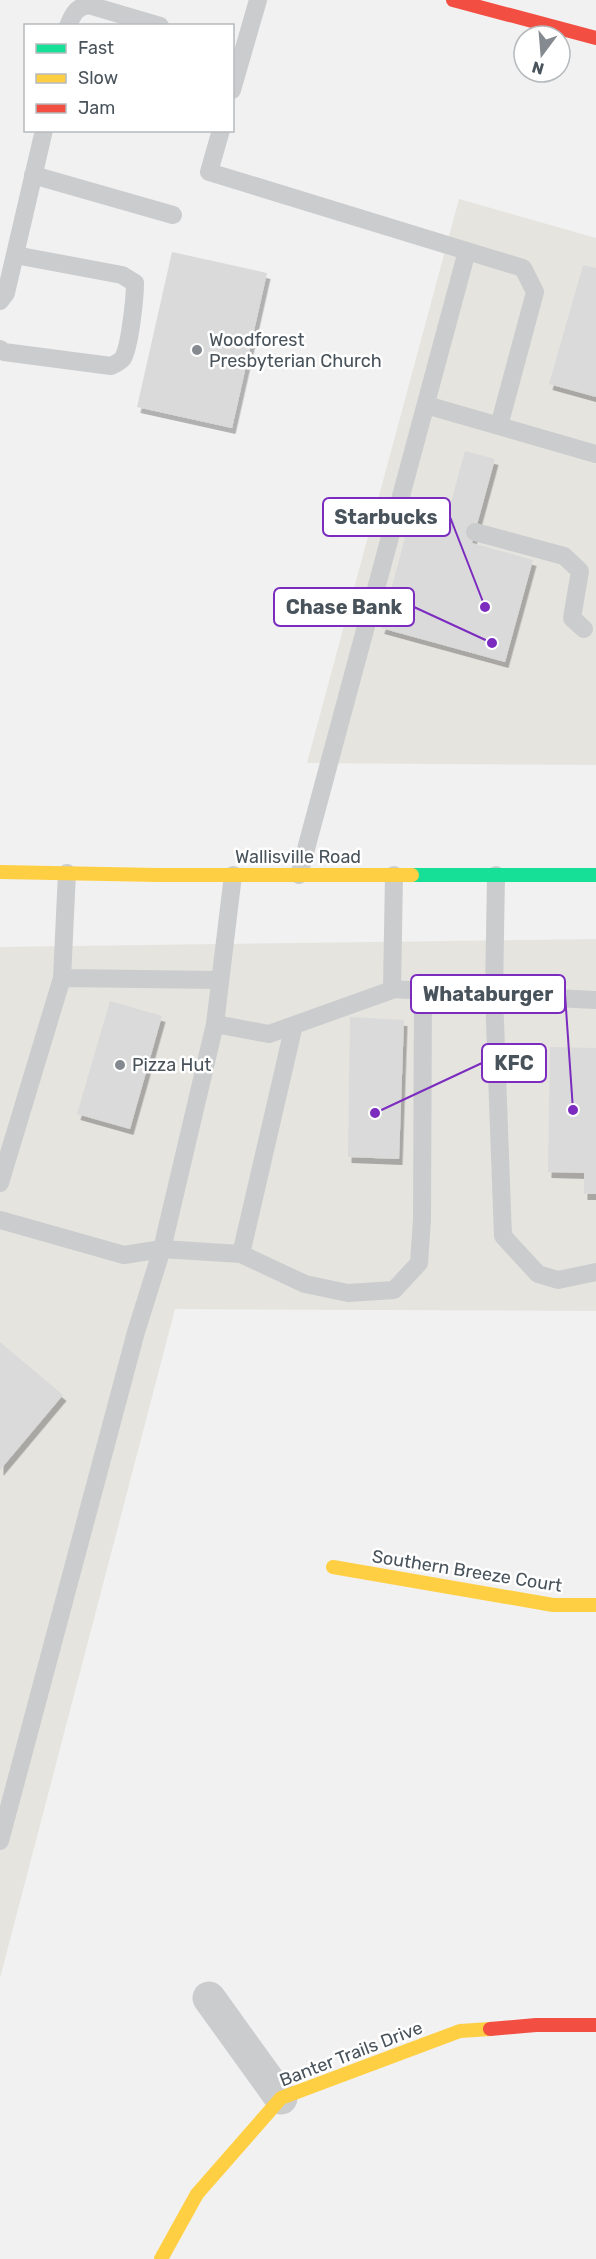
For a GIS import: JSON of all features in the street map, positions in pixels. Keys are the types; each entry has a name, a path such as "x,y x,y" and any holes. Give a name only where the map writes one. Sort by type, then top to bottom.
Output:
{"street":[{"path":"471,2 596,38"},
{"name":"Wallisville Road","path":"0,872 233,875 596,875"},
{"name":"Southern Breeze Court","path":"333,1568 554,1605 596,1605"},
{"path":"209,1998 281,2098"},
{"name":"Banter Trails Drive","path":"161,2259 197,2194 281,2098 460,2031 536,2025 596,2025"}],"lane":[{"path":"234,76 238,49 258,0"},
{"path":"69,24 80,6 89,5 153,24"},
{"path":"0,302 6,293 44,132"},
{"path":"220,132 209,172 523,268 535,292 499,426"},
{"path":"33,175 173,215"},
{"path":"299,875 467,251"},
{"path":"0,349 4,352 111,366 119,362 125,351 135,294 135,283 122,275 15,255"},
{"path":"426,405 596,454"},
{"path":"393,526 404,518 428,519 445,524"},
{"path":"475,532 564,556 580,571 572,618 584,629"},
{"path":"0,1183 62,978 67,873"},
{"path":"0,1841 135,1332 162,1248 215,1024 233,875"},
{"path":"392,990 394,875"},
{"path":"496,875 494,995 503,1236 538,1274 558,1280 596,1272"},
{"path":"62,978 220,980"},
{"path":"215,1024 268,1034 392,990 596,1000"},
{"path":"0,1220 124,1255 162,1248 241,1254 304,1284 348,1293 394,1290 418,1263 422,1220 423,991"},
{"path":"241,1254 294,1025"}],"shaded area":[{"path":"459,199 596,238 596,765 307,763"},
{"path":"596,939 596,1311 175,1309 0,1978 0,947"}],"building":[{"path":"172,252 267,273 232,428 137,407"},
{"path":"583,265 596,268 596,397 549,384"},
{"path":"465,451 495,459 472,543 533,560 505,662 381,628 408,526 442,535"},
{"name":"Pizza Hut","path":"110,1001 162,1016 130,1129 77,1114"},
{"path":"350,1017 404,1020 399,1159 348,1157"},
{"path":"550,1047 596,1048 596,1194 584,1194 584,1173 548,1172"},
{"path":"0,1342 63,1395 0,1470"}],"traffic: fast":[{"path":"412,875 596,875"}],"traffic: slow":[{"path":"0,872 158,875 412,875"},
{"path":"333,1567 553,1605 596,1605"},
{"path":"161,2259 197,2194 281,2098 460,2031 490,2029"}],"traffic: jam":[{"path":"453,0 596,38"},
{"path":"490,2029 536,2025 596,2025"}],"place":[{"name":"Woodforest Presbyterian Church","path":"197,350"},
{"name":"Starbucks","path":"485,607"},
{"name":"Chase Bank","path":"492,643"},
{"name":"Pizza Hut","path":"120,1065"},
{"name":"Whataburger","path":"573,1110"},
{"name":"KFC","path":"375,1113"}]}
